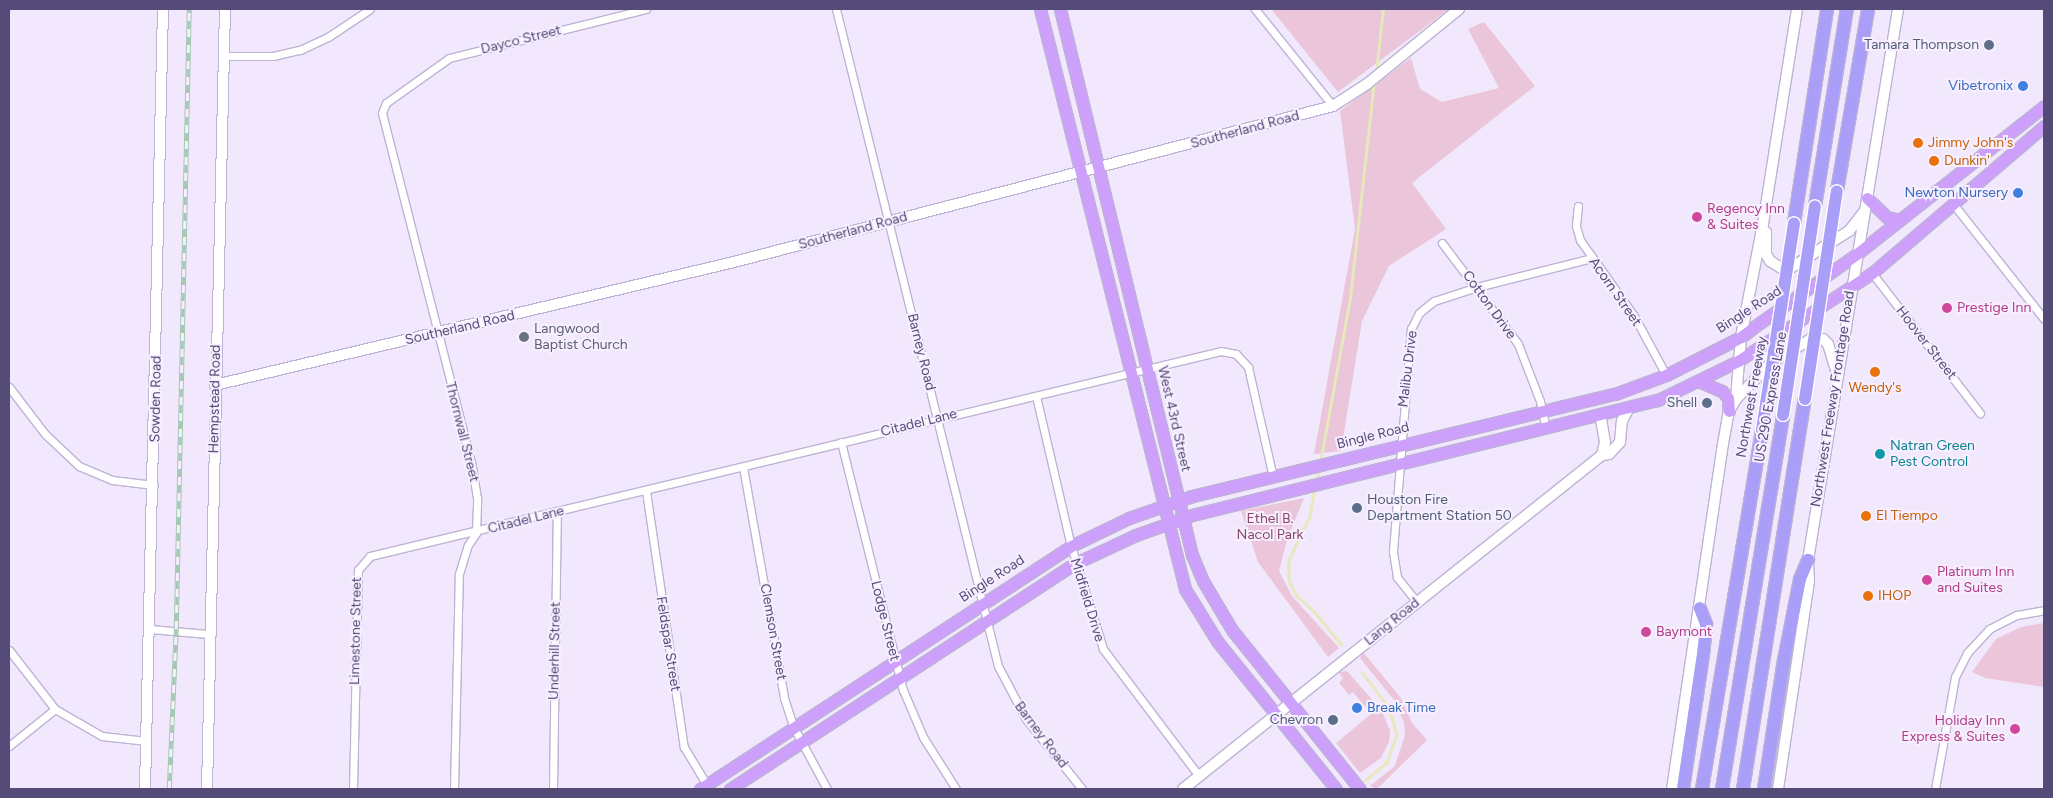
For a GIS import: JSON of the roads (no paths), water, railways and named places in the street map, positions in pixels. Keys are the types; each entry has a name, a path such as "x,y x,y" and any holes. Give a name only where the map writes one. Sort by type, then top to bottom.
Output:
{"highway":[{"name":"Northwest Freeway","path":"1702,789 1762,430 1827,9"},
{"name":"US 290 Express Lane","path":"1722,789 1847,9"},
{"path":"1743,789 1837,191 1868,9"},
{"path":"1764,789 1784,660 1800,579 1808,560"},
{"path":"1683,789 1704,647 1706,624 1700,608"}],"main road":[{"path":"1040,9 1080,173 1107,272 1166,524 1184,589 1217,641 1336,789"},
{"name":"West 43rd Street","path":"1060,9 1100,168 1182,518 1203,581 1232,630 1292,702 1360,789"},
{"path":"1049,41 1066,35"},
{"name":"Bingle Road","path":"706,788 982,603 1071,546 1162,506 1400,444 1543,414 1616,394 1663,377 1741,336 1858,253 2044,106"},
{"path":"2022,123 2033,134"},
{"path":"730,789 802,744 1076,564 1166,524 1182,518 1365,470 1628,409 1658,400 1738,361 1872,273 1954,205 2044,126"},
{"path":"1867,198 1887,217 1900,220"},
{"path":"1107,272 1123,268"},
{"path":"1600,415 1606,408 1663,377"},
{"path":"1698,381 1722,391 1728,398 1729,411"},
{"path":"1361,455 1365,470"},
{"path":"1217,641 1232,630"}],"street":[{"name":"Sowden Road","path":"145,789 154,485 163,9"},
{"name":"Hempstead Road","path":"207,789 208,634 225,9"},
{"path":"224,56 273,56 300,50 328,38 370,9"},
{"name":"Dayco Street","path":"404,89 449,58 646,9"},
{"name":"Barney Road","path":"836,9 998,666 1017,706 1082,789"},
{"path":"1255,9 1333,106"},
{"name":"Southerland Road","path":"215,385 437,334 888,222 1333,106 1367,84 1460,9"},
{"path":"1736,399 1741,336 1766,206 1797,9"},
{"name":"Northwest Freeway Frontage Road","path":"1778,789 1809,581 1808,560 1850,288 1858,253 1898,9"},
{"name":"Thornwall Street","path":"404,89 386,103 382,113 473,471 477,498 476,533 468,545 459,574 454,789"},
{"path":"1954,205 2044,319"},
{"name":"Acorn Street","path":"1578,206 1576,226 1580,240 1634,316 1663,377"},
{"path":"1766,206 1766,254 1774,266 1786,271 1848,231 1864,211"},
{"name":"Cotton Drive","path":"1442,243 1477,287 1518,344 1543,414 1546,429"},
{"name":"Malibu Drive","path":"1417,602 1397,577 1393,551 1400,444 1411,330 1419,313 1434,301 1477,287 1592,258"},
{"name":"Hoover Street","path":"1872,273 1980,413"},
{"path":"1672,789 1729,411 1736,399 1771,363 1811,339 1822,339 1828,344 1835,364 1836,381"},
{"name":"Citadel Lane","path":"476,533 937,418 1036,396 1146,367 1221,351 1236,354 1248,367 1272,477"},
{"path":"9,387 45,434 79,466 112,480 154,485"},
{"name":"Midfield Drive","path":"1036,396 1071,546 1103,649 1199,776"},
{"name":"Lang Road","path":"1182,789 1602,455 1609,454 1619,445 1628,409"},
{"path":"1600,415 1605,442 1602,455"},
{"name":"Lodge Street","path":"841,442 900,679 923,737 956,789"},
{"name":"Clemson Street","path":"743,467 784,698 794,728 827,789"},
{"name":"Feldspar Street","path":"646,491 684,747 706,788"},
{"name":"Underhill Street","path":"553,789 557,512"},
{"name":"Limestone Street","path":"353,789 358,570 370,556 476,533"},
{"path":"1935,789 1955,677 1967,653 1989,629 2017,616 2044,610"},
{"path":"150,629 208,634"},
{"path":"9,650 55,709 102,736 147,741"},
{"path":"9,746 55,709"}],"waterway":[{"path":"1376,72 1383,9"},
{"path":"1320,463 1350,298 1374,82"},
{"path":"1317,480 1319,468"},
{"path":"1315,488 1310,517 1289,560 1289,580 1296,595 1314,611 1341,644"},
{"path":"1363,673 1389,708 1397,735 1387,763 1365,781"}],"railway":[{"path":"169,789 176,629 189,9"}],"place":[{"name":"Tamara Thompson","path":"1989,45"},
{"name":"Vibetronix","path":"2023,86"},
{"name":"Jimmy John's","path":"1918,143"},
{"name":"Dunkin'","path":"1934,161"},
{"name":"Newton Nursery","path":"2018,193"},
{"name":"Regency Inn & Suites","path":"1697,217"},
{"name":"Prestige Inn","path":"1947,308"},
{"name":"Langwood Baptist Church","path":"524,337"},
{"name":"Wendy's","path":"1875,372"},
{"name":"Shell","path":"1707,403"},
{"name":"Natran Green Pest Control","path":"1880,454"},
{"name":"Houston Fire Department Station 50","path":"1357,508"},
{"name":"El Tiempo","path":"1866,516"},
{"name":"Platinum Inn and Suites","path":"1927,580"},
{"name":"IHOP","path":"1868,596"},
{"name":"Baymont","path":"1646,632"},
{"name":"Break Time","path":"1357,708"},
{"name":"Chevron","path":"1333,720"},
{"name":"Holiday Inn Express & Suites","path":"2015,729"}],"park label":[{"name":"Ethel B. Nacol Park","path":"1270,528"}]}
